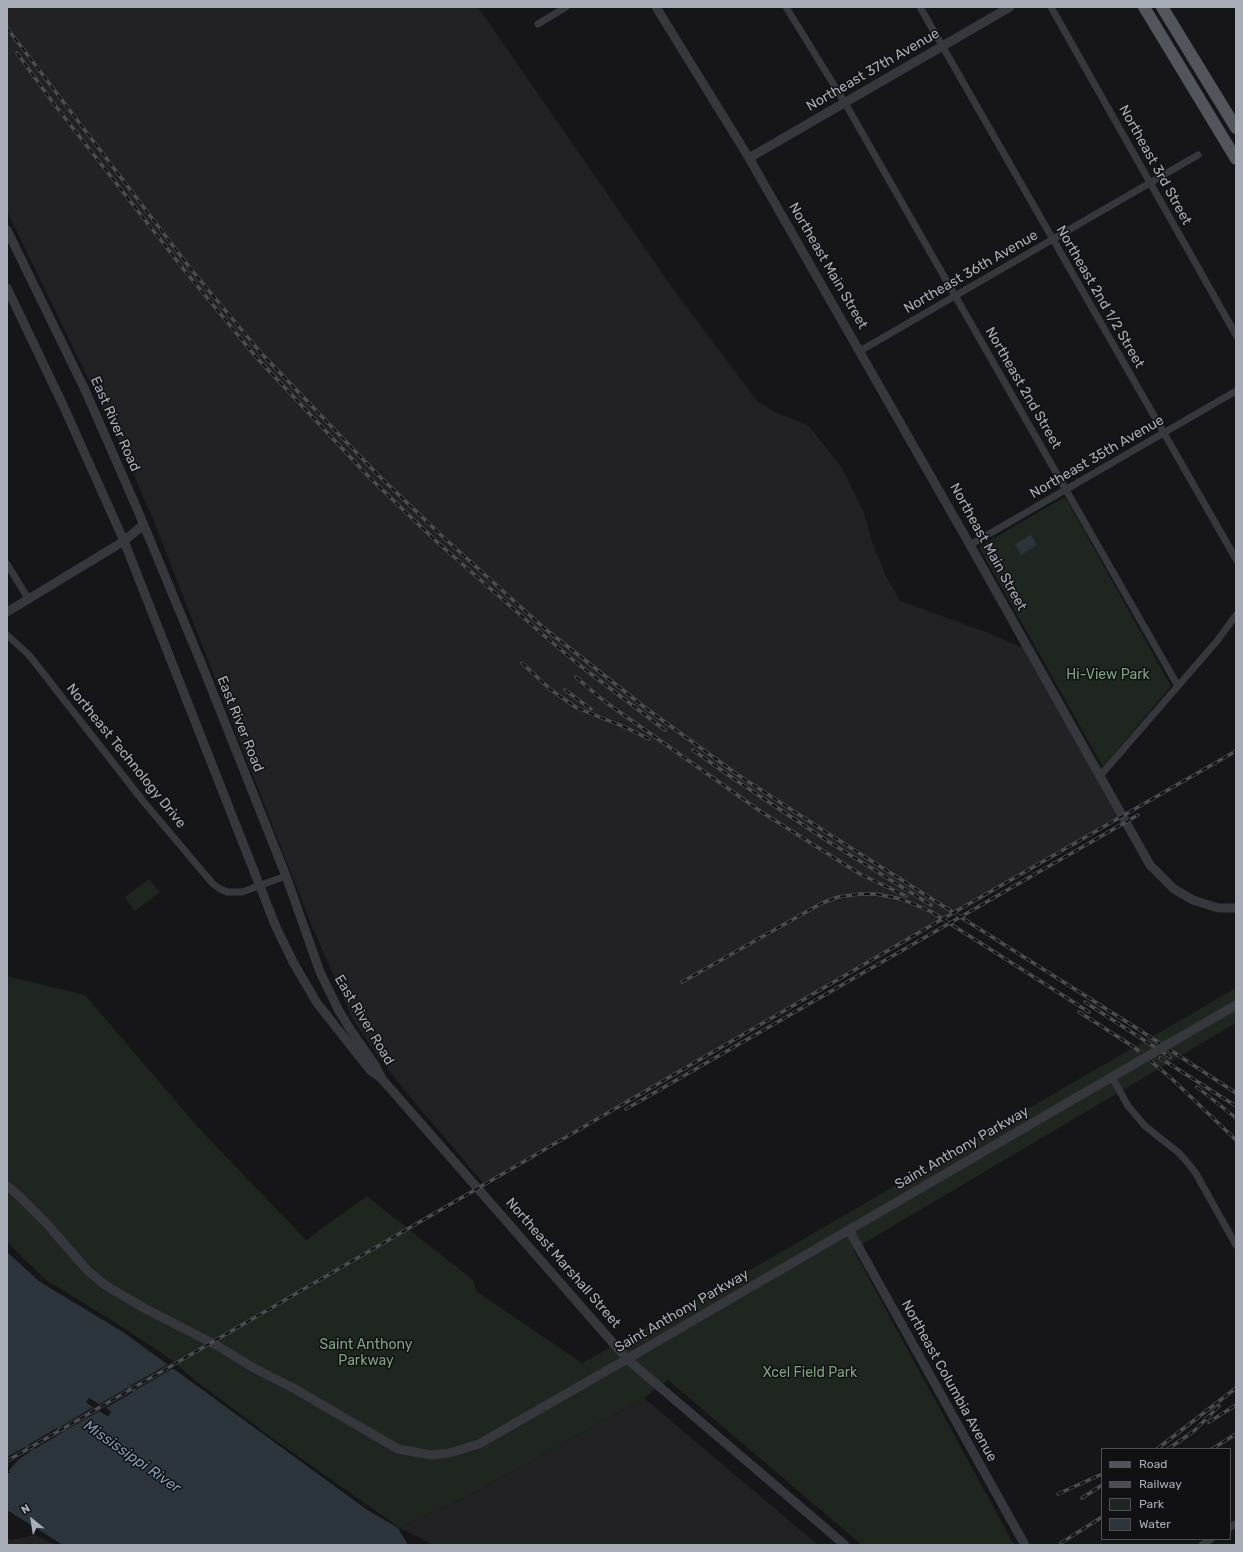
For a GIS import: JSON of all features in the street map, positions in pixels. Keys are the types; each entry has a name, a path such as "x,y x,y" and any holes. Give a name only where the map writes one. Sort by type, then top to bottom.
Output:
{"main road":[{"path":"1144,7 1236,159"},
{"path":"1162,7 1236,128"}],"street":[{"path":"538,24 566,7"},
{"name":"Northeast Main Street","path":"656,7 750,158 1150,865 1163,880 1174,889 1193,900 1218,908 1236,908"},
{"name":"Northeast 2nd Street","path":"786,7 845,103 1178,686"},
{"name":"Northeast 2nd 1/2 Street","path":"920,7 1052,240 1236,559"},
{"name":"Northeast 37th Avenue","path":"750,158 1010,7"},
{"name":"Northeast 3rd Street","path":"1051,7 1236,335"},
{"name":"Northeast 36th Avenue","path":"860,351 1198,155"},
{"name":"East River Road","path":"7,230 86,392 138,511 202,665 286,876 320,972 339,1011 375,1065 382,1079"},
{"name":"East River Road","path":"7,288 63,405 124,541 240,832 259,886 276,927 293,962 317,1004 370,1070 382,1079"},
{"name":"Northeast 35th Avenue","path":"970,545 1236,391"},
{"path":"7,612 124,541 143,525"},
{"path":"7,564 29,600"},
{"path":"1100,776 1178,686 1236,615"},
{"name":"Northeast Technology Drive","path":"7,635 29,654 143,801 205,874 220,889 227,892 242,892 259,886"},
{"path":"259,886 286,876"},
{"name":"Saint Anthony Parkway","path":"7,1186 47,1224 88,1271 105,1285 144,1308 210,1342 254,1368 295,1389 398,1449 430,1455 449,1453 473,1446 627,1359 1236,1005"},
{"path":"1112,1077 1128,1106 1140,1121 1179,1153 1191,1167 1236,1245"},
{"name":"Northeast Marshall Street","path":"382,1079 627,1359 845,1545"},
{"name":"Northeast Columbia Avenue","path":"849,1230 1025,1545"}],"shaded area":[{"path":"7,7 478,7 671,286 758,402 775,412 809,426 842,468 864,513 872,542 886,576 900,601 986,632 1023,648 1120,818 483,1183 406,1092 378,1056 353,1020 309,919 153,519 124,452 7,211"},
{"path":"644,1398 818,1545 434,1545 400,1528 470,1495"},
{"path":"36,1535 55,1545 7,1545 7,1537 10,1540"}],"green space":[{"name":"Hi-View Park","path":"1065,497 1171,686 1103,767 979,547"},
{"path":"149,879 160,892 135,911 125,897"},
{"name":"Saint Anthony Parkway","path":"7,976 85,995 198,1127 306,1240 367,1196 474,1281 476,1291 582,1363 769,1259 1236,988 1236,1023 853,1249 1014,1545 862,1545 668,1380 644,1398 470,1495 400,1528 272,1438 196,1381 169,1358 110,1319 46,1280 7,1242"}],"water":[{"path":"1031,535 1037,545 1021,555 1015,544"},
{"name":"Mississippi River","path":"7,1252 40,1282 123,1332 366,1509 398,1528 408,1545 63,1545 7,1510 7,1473 11,1473 7,1470","holes":["89,1398 111,1411 110,1415 107,1416 86,1402"]}],"pier":[{"path":"170,1363 175,1367 136,1390 130,1386"},
{"path":"127,1388 133,1392 104,1409 98,1405"},
{"path":"95,1406 101,1410 66,1430 60,1427"},
{"path":"57,1428 63,1432 35,1449 28,1445"},
{"path":"25,1447 32,1450 18,1460 7,1473 7,1466 9,1464 7,1464 7,1457"}],"railway":[{"path":"7,28 190,268 261,353 376,473 442,536 544,628 647,709 738,775 1236,1093"},
{"path":"17,53 54,104 185,271 256,357 370,478 436,541 541,633 578,664 665,730"},
{"path":"522,663 551,690 577,708 627,728 649,739"},
{"path":"576,677 604,701 760,811 860,874 906,896"},
{"path":"565,690 591,709"},
{"path":"693,750 826,840 931,905"},
{"path":"7,1461 939,921 1236,751"},
{"path":"626,1109 1138,815"},
{"path":"682,982 822,903 838,897 860,894 876,894 901,899 930,911 1089,1012"},
{"path":"1085,1002 1170,1057"},
{"path":"1079,1012 1134,1047 1172,1079 1236,1140"},
{"path":"1160,1058 1236,1106"},
{"path":"1197,1087 1236,1118"},
{"path":"1158,1448 1236,1388"},
{"path":"1209,1422 1236,1405"},
{"path":"1169,1448 1194,1431 1219,1406"},
{"path":"1214,1448 1236,1434"},
{"path":"1058,1494 1101,1474"},
{"path":"1082,1498 1101,1486"},
{"path":"1061,1543 1101,1518"}],"park label":[{"name":"Xcel Field Park","path":"810,1373"}]}
